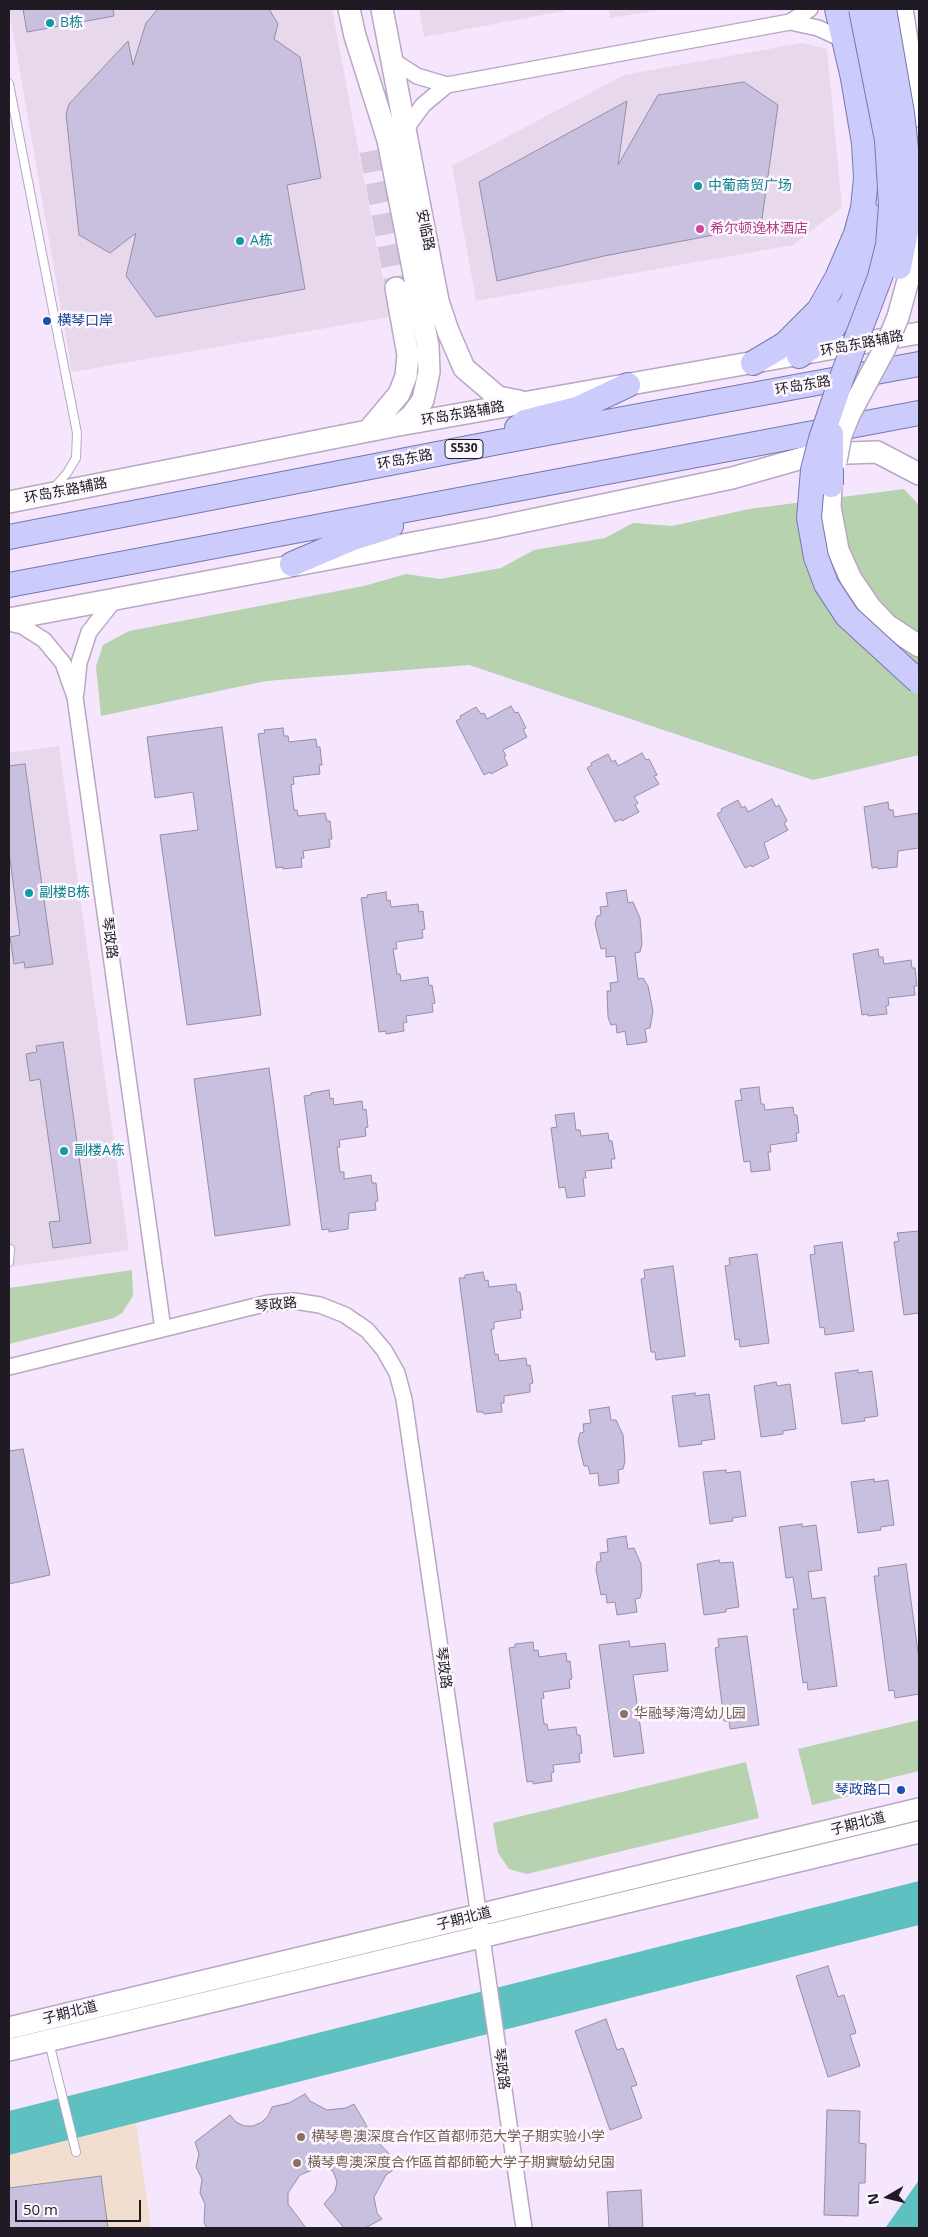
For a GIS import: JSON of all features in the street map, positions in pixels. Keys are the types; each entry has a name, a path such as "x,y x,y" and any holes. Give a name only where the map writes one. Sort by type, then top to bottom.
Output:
{"main road":[{"name":"安临路","path":"349,9 354,36 388,140 428,346 429,372 423,400 412,415 400,425"},
{"name":"安临路","path":"382,9 438,302 454,349 464,368 498,398 509,401 534,401"},
{"path":"754,363 786,344 819,310 837,278 856,234 863,208 866,178 864,143 837,9"},
{"path":"799,356 826,337 852,303 868,246 874,188 867,128 842,9"},
{"path":"861,9 887,140 891,205 888,246 880,277 842,377 812,470 809,518 816,557 826,584 847,616 919,682"},
{"path":"884,9 902,113 909,175 908,221 900,265 879,327 850,388 830,415 830,507 838,550 851,580 870,607 887,624 919,646"},
{"path":"902,9 919,116"},
{"path":"916,9 919,26"},
{"path":"831,485 841,435 898,317 919,240"},
{"path":"368,431 399,394 406,376 408,356 396,288"},
{"name":"环岛东路辅路","path":"9,502 400,425 799,356 919,333"},
{"name":"环岛东路","path":"9,537 498,442 919,364"},
{"path":"498,442 525,422 577,410 628,385"},
{"path":"9,585 919,413"},
{"path":"9,619 292,564 488,529 732,478 813,455 891,418"},
{"path":"813,455 877,452 919,474"},
{"path":"292,564 387,526 438,516 475,497"},
{"path":"9,526 47,530"},
{"name":"子期北道","path":"9,2028 919,1808"},
{"name":"子期北道","path":"9,2050 919,1832"}],"street":[{"path":"790,22 810,9"},
{"path":"392,60 417,76 447,85 790,22 818,28 844,40"},
{"path":"405,130 423,105 447,85"},
{"path":"75,697 79,663 89,632 116,598"},
{"path":"9,623 22,626 44,640 63,663 75,697"},
{"name":"琴政路","path":"75,697 163,1329"},
{"name":"琴政路","path":"9,1367 268,1303 294,1301 320,1305 345,1315 367,1330 384,1350 397,1373 405,1409 524,2228"}],"lane":[{"path":"9,84 76,433 76,458 67,473 47,495"},
{"path":"9,1262 10,1249"},
{"path":"48,2040 76,2152"}],"shaded area":[{"path":"9,9 332,9 390,317 72,372"},
{"path":"419,9 564,9 564,11 424,37"},
{"path":"609,9 667,9 610,18"},
{"name":"中葡商贸广场","path":"802,43 827,49 842,207 793,245 476,301 452,166 624,75"},
{"path":"904,489 919,505 919,755 813,780 469,665 266,681 101,716 96,666 103,645 129,631 364,586 406,574 440,579 501,568 534,550 605,538 633,523 672,526 749,509"},
{"path":"59,746 129,1250 9,1267 9,753"},
{"path":"132,1270 133,1296 122,1313 114,1318 9,1344 9,1288"},
{"path":"919,1720 919,1771 874,1782 846,1797 812,1805 798,1749"},
{"path":"746,1762 759,1818 527,1874 509,1869 498,1853 493,1823"},
{"path":"919,1881 919,1925 9,2155 9,2111"},
{"path":"136,2123 151,2228 9,2228 9,2155"},
{"path":"919,2180 919,2228 886,2227"}],"building":[{"name":"B栋","path":"23,9 113,9 114,16 27,32"},
{"path":"158,9 269,9 278,24 274,39 300,57 321,178 287,185 305,289 156,317 126,276 136,233 110,253 79,235 66,114 69,104 128,41 133,65 146,23"},
{"path":"744,82 778,105 761,226 604,256 497,281 479,182 627,101 618,165 658,95"},
{"path":"511,706 515,713 518,712 526,728 523,729 527,737 503,750 508,765 491,774 490,772 484,775 456,721 461,718 460,716 476,707 481,714 484,713 487,719"},
{"path":"222,727 261,1015 187,1025 160,835 198,830 193,792 155,798 147,737"},
{"path":"283,728 284,736 288,736 289,742 316,739 317,747 320,747 322,765 319,765 320,774 293,777 294,784 291,785 294,810 297,810 298,816 325,813 327,821 330,821 332,839 329,839 330,847 303,851 304,858 301,858 302,867 283,869 283,867 276,868 258,734 265,733 264,730"},
{"path":"642,753 646,760 649,759 657,775 654,776 659,784 634,797 638,803 635,805 639,812 622,821 621,819 615,822 587,768 592,765 591,763 608,754 612,762 615,760 618,766"},
{"name":"副楼B栋","path":"25,764 53,964 25,968 24,962 14,964 10,937 20,935 9,852 9,766"},
{"path":"772,799 776,807 779,805 787,821 784,823 788,830 764,843 769,858 752,867 751,865 745,868 717,814 722,811 721,809 738,800 742,808 745,806 748,812"},
{"path":"888,802 889,810 893,810 894,817 919,813 919,848 898,851 897,867 872,868 864,807"},
{"path":"626,890 628,903 633,902 640,918 642,944 640,952 635,953 638,979 643,978 648,986 653,1011 650,1028 645,1029 647,1042 627,1045 625,1031 617,1033 616,1024 611,1025 608,1017 607,991 611,991 610,983 618,982 615,956 606,957 606,948 601,949 595,924 597,916 601,915 600,907 608,906 606,893"},
{"path":"386,892 387,901 390,900 391,907 418,904 419,912 423,911 425,929 422,930 423,938 396,942 397,949 393,949 397,974 400,974 401,981 428,977 429,986 432,985 435,1003 432,1004 433,1012 406,1016 407,1022 403,1023 404,1031 386,1034 386,1031 379,1032 361,898 368,897 367,895"},
{"path":"878,949 879,957 883,957 884,964 911,960 912,968 915,968 917,986 914,986 915,995 888,998 887,1014 862,1015 853,954"},
{"name":"副楼A栋","path":"63,1042 91,1243 53,1248 49,1222 60,1221 40,1079 30,1081 26,1054 37,1052 36,1046"},
{"path":"269,1068 290,1225 215,1236 194,1079"},
{"path":"759,1087 761,1104 764,1104 765,1110 793,1107 794,1115 797,1115 799,1133 796,1133 797,1141 770,1145 771,1152 768,1152 770,1170 751,1172 750,1161 744,1162 735,1101 742,1100 740,1089"},
{"path":"329,1090 330,1099 333,1098 334,1105 362,1101 363,1110 366,1109 368,1127 365,1128 366,1136 339,1140 340,1147 337,1147 340,1172 344,1172 344,1179 371,1175 372,1183 376,1183 378,1201 375,1202 376,1210 349,1213 348,1229 329,1232 329,1229 322,1230 304,1096"},
{"path":"574,1113 576,1130 580,1130 581,1136 608,1133 609,1141 612,1141 615,1159 611,1159 612,1168 585,1171 586,1178 583,1178 585,1196 567,1198 565,1187 559,1188 551,1128 557,1127 555,1115"},
{"path":"919,1231 919,1313 904,1315 894,1242 899,1241 897,1233"},
{"path":"842,1242 854,1331 825,1335 824,1327 820,1328 810,1255 815,1254 814,1246"},
{"path":"757,1254 769,1343 740,1347 739,1339 735,1340 725,1266 730,1265 729,1258"},
{"path":"673,1266 685,1356 656,1360 655,1352 651,1352 641,1279 645,1278 644,1270"},
{"path":"483,1272 485,1281 488,1280 489,1287 516,1284 517,1292 520,1292 523,1310 520,1310 521,1318 494,1322 494,1329 491,1329 495,1355 498,1354 499,1361 526,1358 527,1366 530,1365 533,1383 530,1384 530,1392 504,1396 504,1403 501,1403 502,1412 484,1414 483,1412 477,1412 459,1278"},
{"path":"858,1370 858,1373 872,1371 878,1416 864,1418 865,1421 842,1424 835,1373"},
{"path":"776,1382 777,1386 790,1384 796,1429 783,1431 783,1434 761,1437 754,1386"},
{"path":"695,1393 695,1396 709,1394 715,1439 701,1441 702,1444 679,1447 672,1396"},
{"path":"609,1407 611,1420 616,1420 623,1435 625,1461 623,1469 618,1470 619,1483 599,1486 598,1473 590,1474 588,1466 584,1466 578,1441 580,1433 584,1432 583,1424 591,1423 589,1410"},
{"path":"23,1449 50,1575 9,1584 9,1451"},
{"path":"726,1470 726,1473 740,1471 746,1516 732,1518 733,1521 710,1524 703,1472"},
{"path":"874,1479 874,1482 888,1480 894,1525 880,1527 881,1530 858,1533 851,1482"},
{"path":"802,1524 802,1527 816,1525 822,1570 808,1572 812,1599 825,1597 837,1686 808,1690 807,1682 803,1683 793,1609 798,1609 793,1577 786,1578 779,1527"},
{"path":"626,1536 628,1549 634,1548 641,1564 642,1590 640,1598 635,1599 637,1612 617,1615 615,1602 607,1603 606,1594 601,1595 596,1570 597,1562 601,1561 600,1553 608,1552 607,1539"},
{"path":"719,1560 720,1563 733,1562 739,1607 726,1609 726,1612 704,1615 697,1564"},
{"path":"906,1564 919,1659 919,1694 895,1698 894,1690 889,1691 874,1576 879,1576 878,1568"},
{"path":"747,1636 759,1725 730,1729 729,1721 724,1721 715,1648 719,1647 718,1639"},
{"name":"华融琴海湾幼儿园","path":"629,1641 630,1647 665,1643 668,1671 633,1675 644,1753 614,1757 599,1645"},
{"path":"533,1642 534,1651 538,1650 539,1657 566,1653 567,1662 570,1661 572,1679 569,1680 570,1688 543,1692 544,1698 541,1699 544,1724 547,1724 548,1730 576,1727 577,1735 580,1735 582,1753 579,1754 580,1762 553,1765 552,1781 533,1784 533,1781 527,1782 509,1648 515,1647 515,1644"},
{"path":"828,1966 838,1997 844,1995 856,2033 850,2035 860,2066 828,2077 796,1976"},
{"path":"606,2019 617,2050 623,2048 637,2085 631,2087 642,2118 610,2130 575,2031"},
{"name":"橫琴粵澳深度合作區首都師範大学子期實驗幼兒園","path":"305,2094 310,2101 327,2110 346,2108 354,2104 373,2137 400,2165 386,2175 374,2197 377,2213 382,2219 365,2228 344,2228 324,2204 335,2191 337,2182 333,2171 322,2166 300,2175 288,2193 288,2204 306,2228 207,2228 204,2223 205,2204 200,2193 202,2179 196,2167 199,2154 195,2142 230,2115 236,2122 244,2126 253,2126 262,2122 268,2116 272,2107 289,2103"},
{"path":"827,2110 860,2111 859,2143 866,2144 865,2183 859,2183 858,2216 824,2215"},
{"path":"101,2176 108,2228 9,2228 9,2188"},
{"path":"641,2190 643,2228 609,2228 607,2192"}],"tunnel":[{"path":"370,151 396,288"}],"place":[{"name":"B栋","path":"50,23"},
{"name":"中葡商贸广场","path":"698,186"},
{"name":"希尔顿逸林酒店","path":"700,229"},
{"name":"A栋","path":"240,241"},
{"name":"横琴口岸","path":"47,321"},
{"name":"副楼B栋","path":"29,893"},
{"name":"副楼A栋","path":"64,1151"},
{"name":"华融琴海湾幼儿园","path":"624,1714"},
{"name":"琴政路口","path":"901,1790"},
{"name":"横琴粤澳深度合作区首都师范大学子期实验小学","path":"301,2137"},
{"name":"橫琴粵澳深度合作區首都師範大学子期實驗幼兒園","path":"297,2163"}]}
